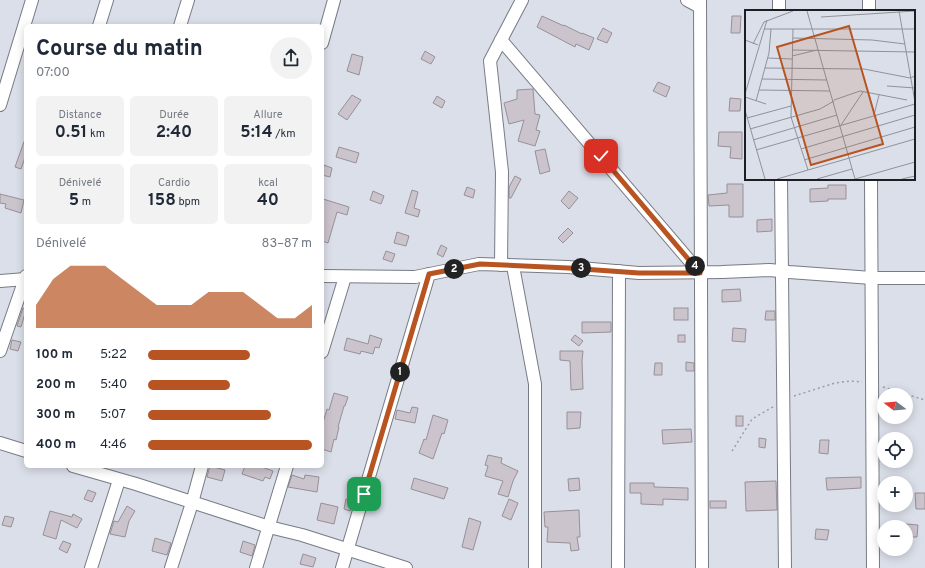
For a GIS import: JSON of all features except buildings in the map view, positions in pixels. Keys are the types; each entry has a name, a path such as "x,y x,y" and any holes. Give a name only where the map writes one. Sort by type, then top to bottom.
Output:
{"street":[{"path":"25,24 32,0"},
{"path":"100,24 107,0"},
{"path":"181,24 188,0"},
{"path":"324,36 334,0"},
{"path":"501,265 502,172 490,61 522,0"},
{"path":"687,0 700,4 702,568"},
{"path":"0,105 24,26"},
{"path":"501,40 700,273"},
{"path":"781,180 785,568"},
{"path":"871,180 873,568"},
{"path":"324,276 415,277 480,264 639,273 700,273 770,270 872,278 925,278"},
{"path":"513,266 535,384 535,568"},
{"path":"618,568 619,271"},
{"path":"342,568 429,274"},
{"path":"324,345 345,277"},
{"path":"0,281 24,278"},
{"path":"0,351 24,284"},
{"path":"0,443 24,450"},
{"path":"87,468 101,470 119,480 192,502 269,528 302,535 406,568"},
{"path":"171,568 201,468"},
{"path":"256,568 286,468"},
{"path":"91,568 119,480"}],"path":[{"path":"732,451 752,419 797,395 835,383 850,381 872,384 925,400"}],"route":[{"path":"364,494 429,274 480,264 639,273 700,273 601,156"}]}
